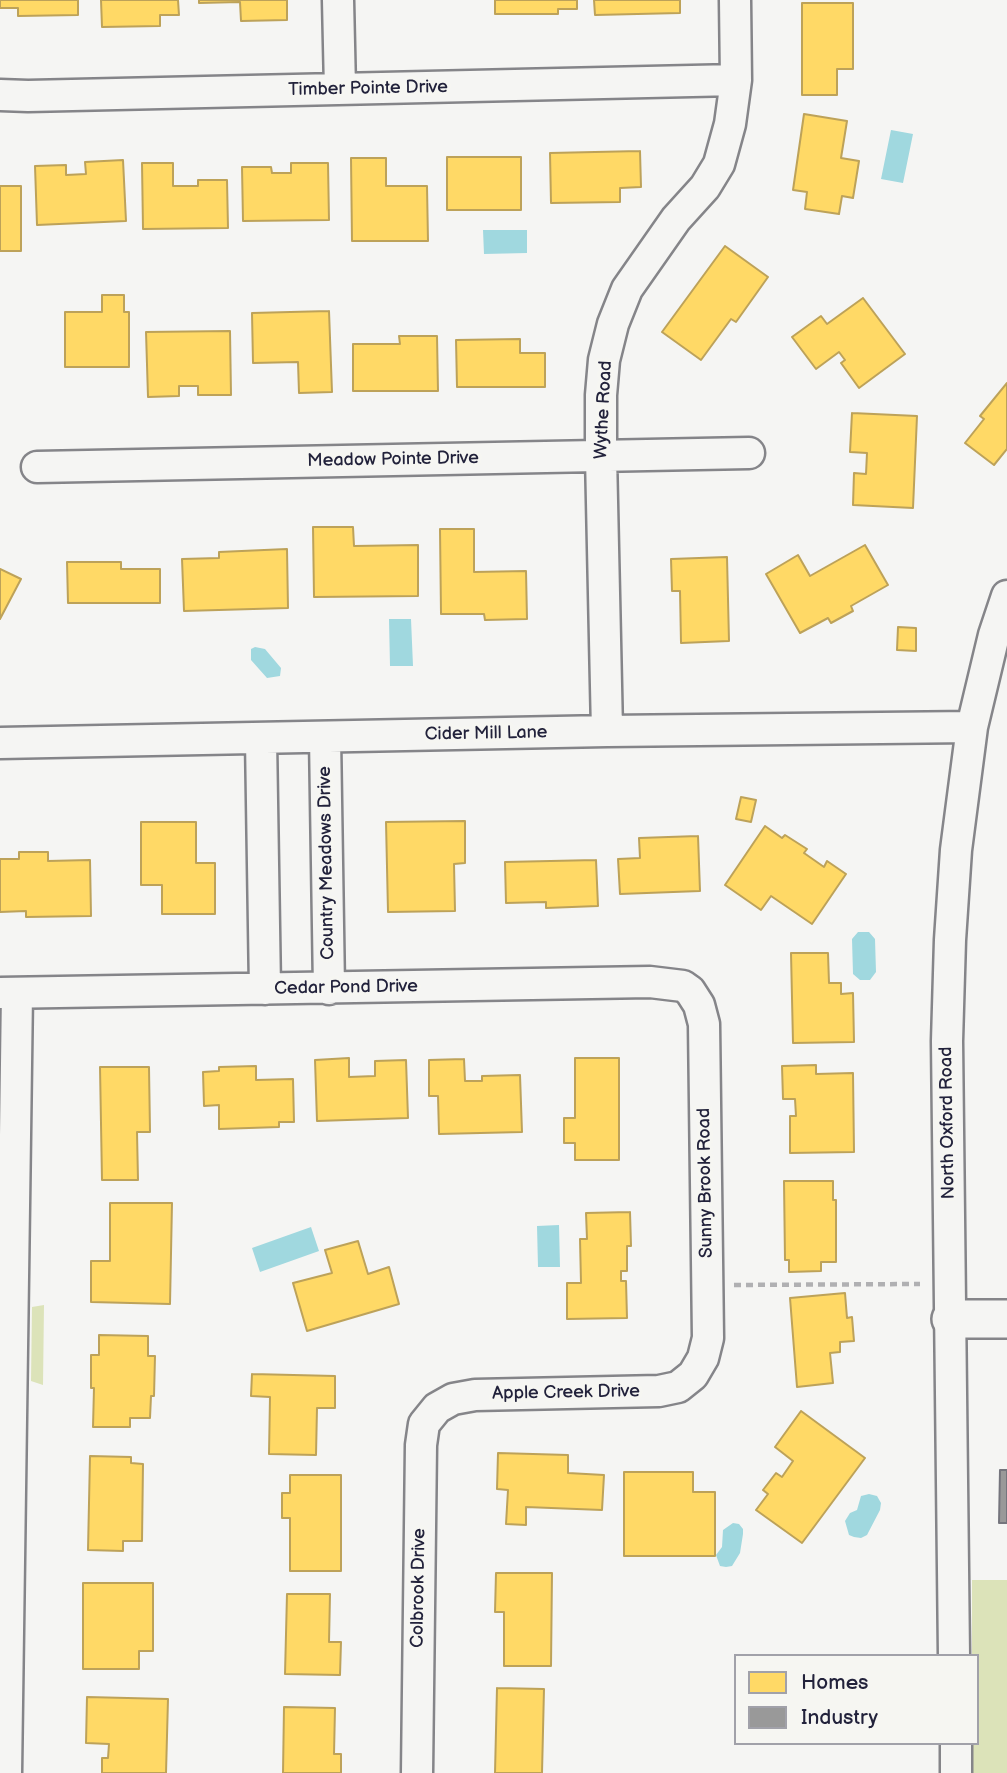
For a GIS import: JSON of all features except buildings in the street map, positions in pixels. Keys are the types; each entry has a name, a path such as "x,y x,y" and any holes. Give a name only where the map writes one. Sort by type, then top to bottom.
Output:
{"street":[{"path":"338,0 340,89"},
{"name":"Wythe Road","path":"607,731 601,456 604,360 613,324 628,289 647,257 705,187 719,164 730,124 736,80 735,0"},
{"name":"Timber Pointe Drive","path":"0,95 736,80"},
{"name":"Meadow Pointe Drive","path":"37,467 749,453"},
{"name":"North Oxford Road","path":"954,1654 947,1041 950,940 956,850 972,727 994,635 1007,596"},
{"name":"Cider Mill Lane","path":"0,743 972,727"},
{"name":"Country Meadows Drive","path":"325,737 330,989"},
{"path":"261,738 265,989"},
{"name":"Cedar Pond Drive","path":"8,993 650,982 695,987"},
{"name":"Sunny Brook Road","path":"695,987 704,1024 708,1338 703,1358 702,1381"},
{"path":"6,1773 8,993"},
{"path":"951,1319 1007,1319"},
{"name":"Apple Creek Drive","path":"431,1401 475,1395 659,1391 702,1381"},
{"name":"Colbrook Drive","path":"416,1773 421,1444 431,1401"},
{"path":"956,1745 956,1773"}],"path":[{"path":"727,1285 920,1284"}],"green space":[{"path":"44,1305 43,1385 31,1381 32,1307"},
{"path":"972,1580 1007,1580 1007,1773 973,1773 973,1745 979,1745 979,1654 972,1654"}],"water":[{"path":"891,130 913,134 903,183 881,179"},
{"path":"483,230 527,230 527,253 484,254"},
{"path":"389,619 411,619 413,666 390,666"},
{"path":"251,649 265,649 281,668 280,676 267,678 251,660"},
{"path":"858,932 869,932 875,939 876,972 870,980 860,980 853,974 852,939"},
{"path":"559,1225 560,1267 538,1267 537,1226"},
{"path":"311,1227 319,1251 260,1272 252,1248"},
{"path":"861,1496 877,1496 881,1503 880,1510 867,1535 861,1538 849,1535 845,1521 850,1513 857,1510"},
{"path":"733,1523 739,1524 743,1529 740,1553 732,1566 720,1566 716,1555 722,1547 723,1530"}]}
